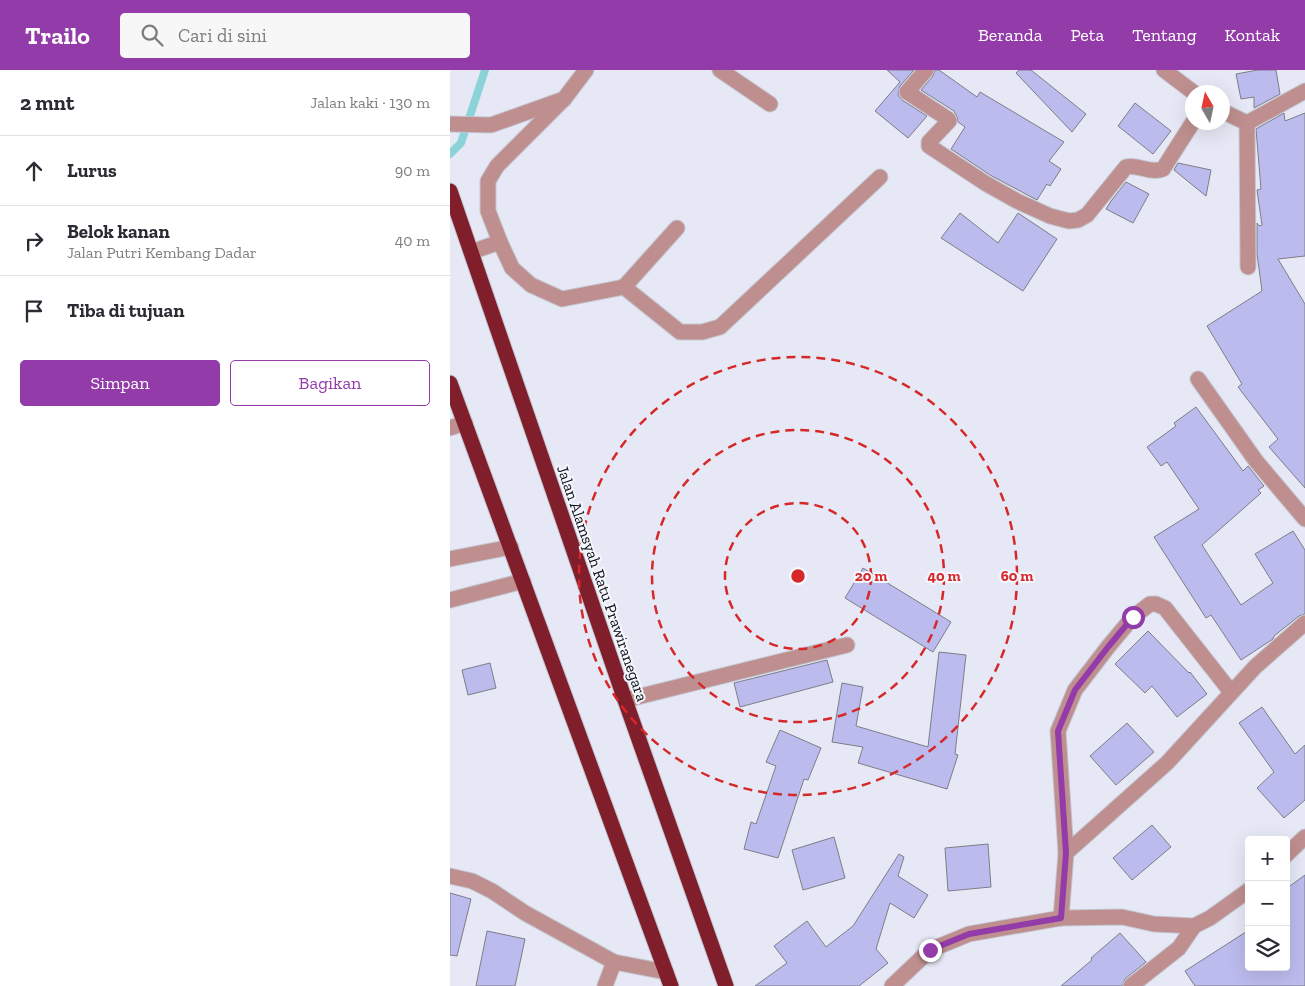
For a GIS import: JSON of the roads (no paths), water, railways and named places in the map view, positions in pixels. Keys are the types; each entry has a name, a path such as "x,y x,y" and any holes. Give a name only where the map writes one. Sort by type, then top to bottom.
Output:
{"highway":[{"name":"Jalan Alamsyah Ratu Prawiranegara","path":"450,191 625,700 726,986"},
{"path":"450,383 655,939 668,979"}],"street":[{"path":"586,70 564,99 497,166 488,181 488,210 512,268 530,285 562,299 624,287 677,228"},
{"path":"720,70 770,104"},
{"path":"926,70 907,92 949,121 929,142 929,146 1017,202 1069,222 1087,215 1126,168 1134,166 1156,170 1163,169 1188,130"},
{"path":"1164,70 1185,86"},
{"path":"1247,123 1305,91"},
{"path":"450,124 491,125 564,99"},
{"path":"1230,115 1247,123"},
{"path":"1247,123 1248,267"},
{"path":"624,287 680,332 702,332 720,327 880,178"},
{"path":"471,252 500,242"},
{"path":"1198,379 1256,461 1305,519"},
{"path":"450,428 465,422"},
{"path":"450,559 511,547"},
{"path":"450,600 522,581"},
{"path":"1061,918 1066,853 1058,731 1075,690 1133,617 1150,604 1156,604 1165,608 1231,692"},
{"path":"1066,853 1167,763 1255,667 1305,623"},
{"path":"625,700 847,645"},
{"path":"1290,851 1305,837"},
{"path":"450,876 472,881 492,891 524,913 614,962 668,979"},
{"path":"1131,986 1179,948 1194,926 1210,918 1245,893"},
{"path":"892,986 930,950 969,934 1061,918 1122,917 1154,924 1194,926"},
{"path":"605,986 614,962"}],"waterway":[{"path":"450,154 461,143 485,70"}]}
